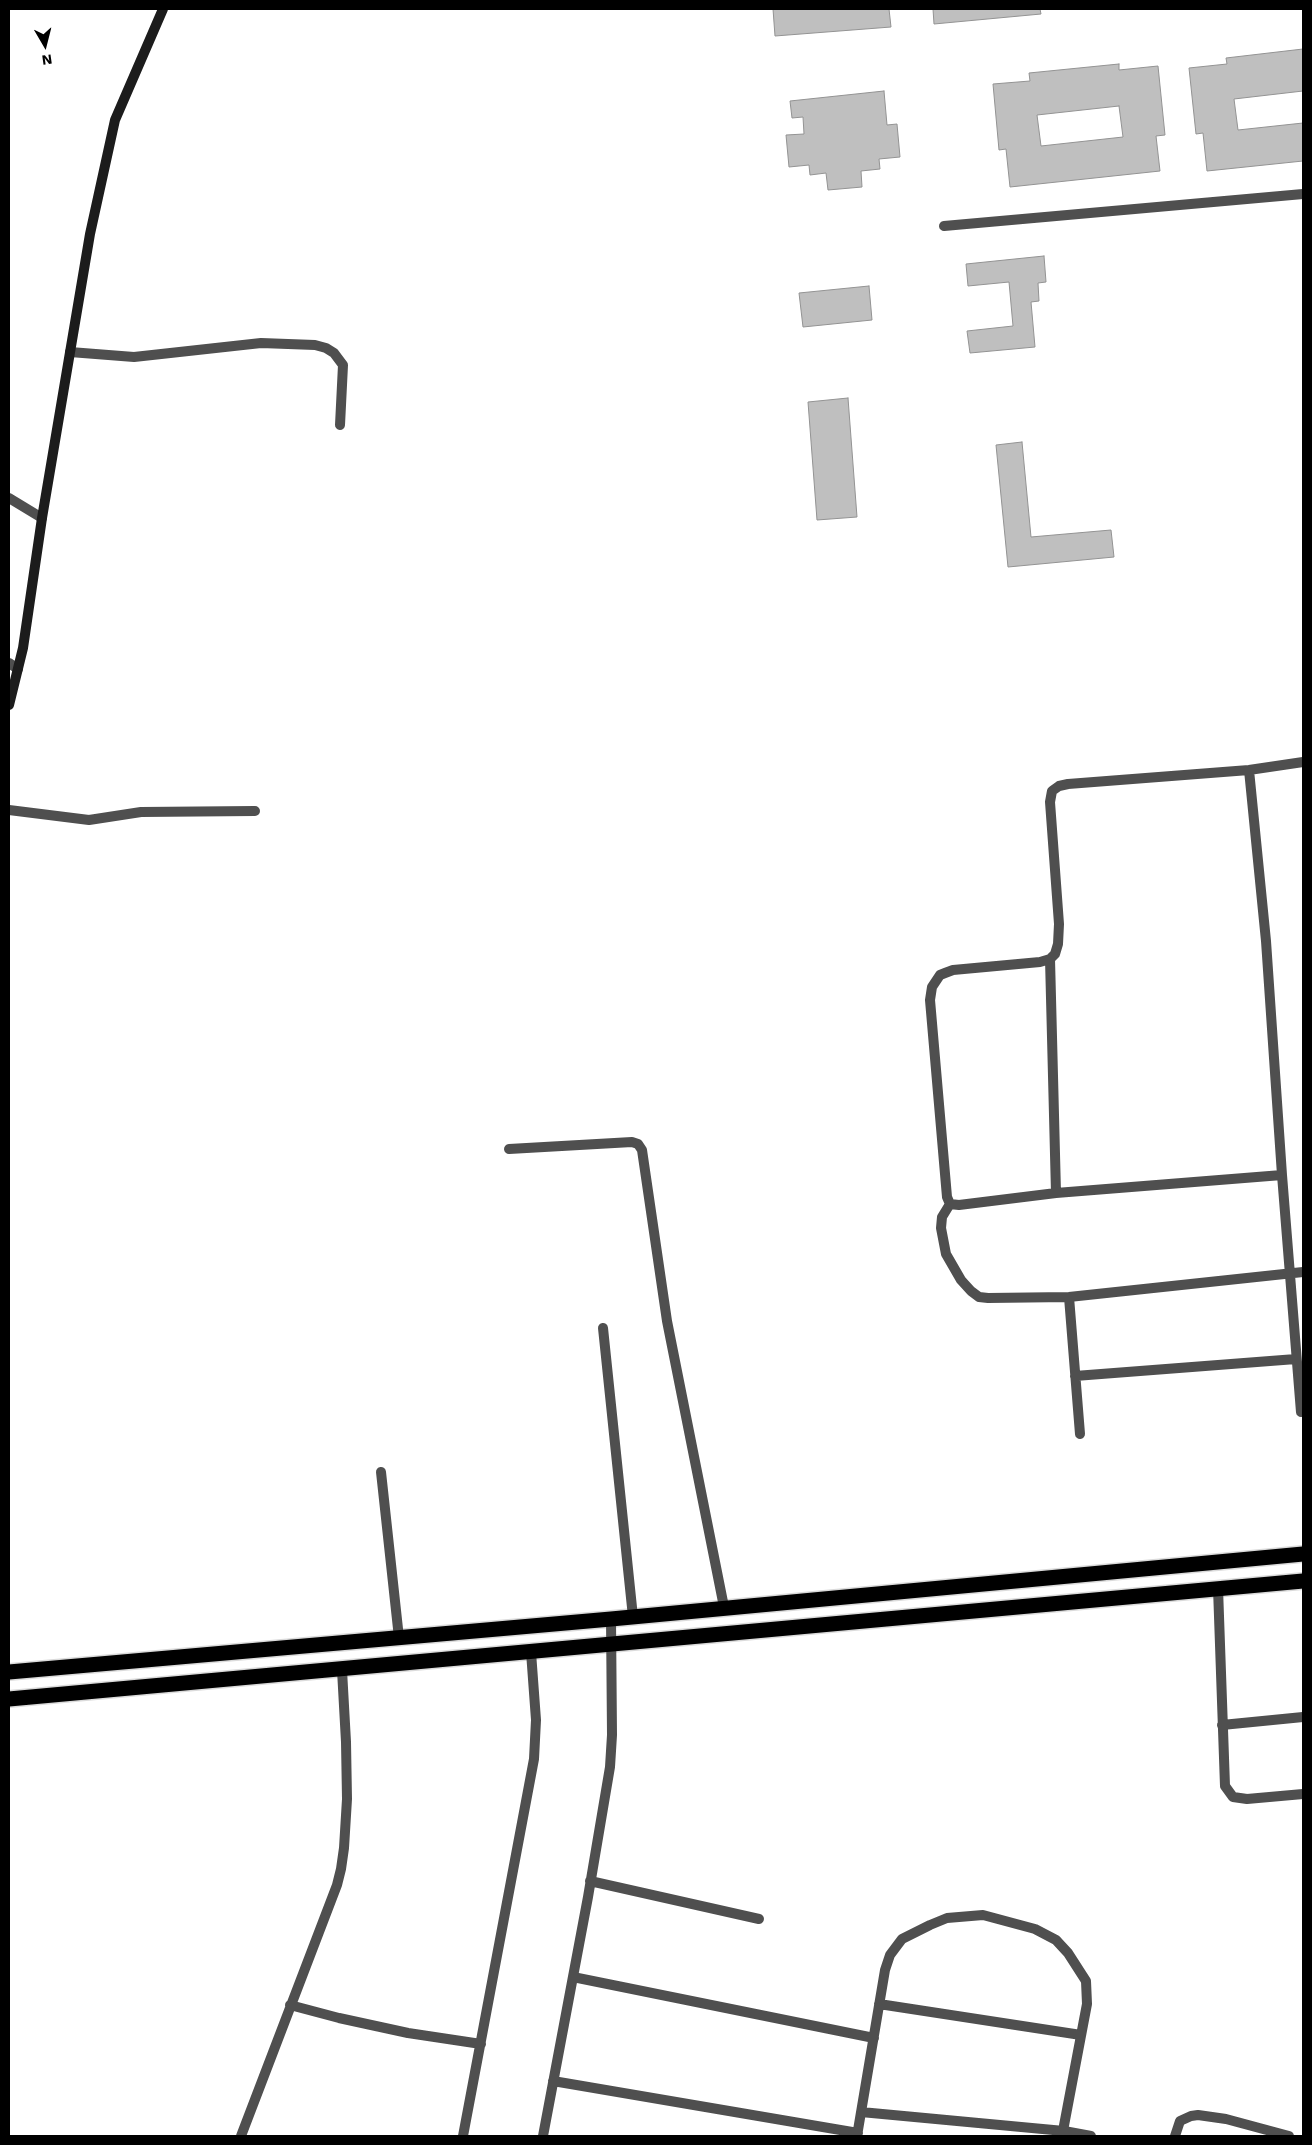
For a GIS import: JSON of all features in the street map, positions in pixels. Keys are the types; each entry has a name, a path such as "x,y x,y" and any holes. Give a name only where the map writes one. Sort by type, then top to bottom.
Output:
{"highway":[{"path":"9,1672 634,1617 724,1607 1303,1554"},
{"path":"9,1699 1303,1581"}],"street":[{"path":"9,705 13,666 26,626 42,518 90,234 115,120 163,9"},
{"path":"944,226 1303,194"},
{"path":"70,352 134,357 261,343 315,344 334,353 343,365 340,426"},
{"path":"9,498 42,518"},
{"path":"950,1204 947,1197 930,1000 932,987 940,975 953,970 1040,962 1050,959 1055,954 1058,934 1050,802 1052,791 1059,786 1068,784 1249,770 1303,762"},
{"path":"1249,770 1266,941 1289,1273 1301,1412"},
{"path":"9,810 89,820 141,812 255,811"},
{"path":"1050,959 1056,1193"},
{"path":"509,1149 632,1142 638,1144 642,1150 667,1321 724,1607"},
{"path":"950,1204 959,1205 1056,1193 1282,1175"},
{"path":"950,1204 942,1217 943,1242 951,1264 971,1291 979,1297 998,1300 1069,1297 1303,1272"},
{"path":"1069,1297 1080,1434"},
{"path":"602,1328 634,1617"},
{"path":"1074,1376 1296,1359"},
{"path":"381,1472 399,1638"},
{"path":"1218,1588 1225,1786 1233,1797 1247,1800 1303,1794"},
{"path":"542,2136 573,1977 610,1767 612,1718 611,1619"},
{"path":"463,2136 534,1759 536,1720 530,1652"},
{"path":"241,2136 337,1885 344,1848 346,1761 342,1670"},
{"path":"1222,1725 1303,1717"},
{"path":"590,1882 759,1919"},
{"path":"553,2081 858,2134 887,1963 896,1945 902,1939 947,1918 983,1915 1035,1929 1056,1940 1068,1953 1083,1976 1087,1990 1087,2004 1063,2134"},
{"path":"573,1977 874,2038"},
{"path":"879,2004 1081,2034"},
{"path":"290,2005 408,2033 481,2044"},
{"path":"861,2112 1091,2136"},
{"path":"1175,2136 1180,2121 1191,2116 1226,2119 1288,2136"}],"building":[{"path":"773,9 889,9 891,27 775,36"},
{"path":"933,9 1040,9 1041,14 934,24"},
{"path":"1303,49 1303,91 1234,99 1238,130 1303,123 1303,161 1207,171 1203,133 1196,134 1189,68 1227,64 1226,58"},
{"path":"1119,64 1119,70 1158,66 1165,135 1156,136 1160,171 1010,187 1006,149 999,150 993,84 1030,81 1029,73","holes":["1119,106 1123,137 1041,146 1037,115"]},
{"path":"884,91 887,125 897,124 900,157 879,159 880,169 861,171 862,187 828,190 826,173 810,175 809,165 789,167 786,135 804,134 803,117 792,118 790,101"},
{"path":"1044,256 1046,282 1038,283 1039,301 1031,302 1035,347 970,353 967,331 1013,326 1009,282 968,286 966,264"},
{"path":"869,286 872,320 803,327 799,293"},
{"path":"848,398 857,517 817,520 808,402"},
{"path":"1022,442 1031,537 1111,530 1114,557 1008,567 996,445"}]}
